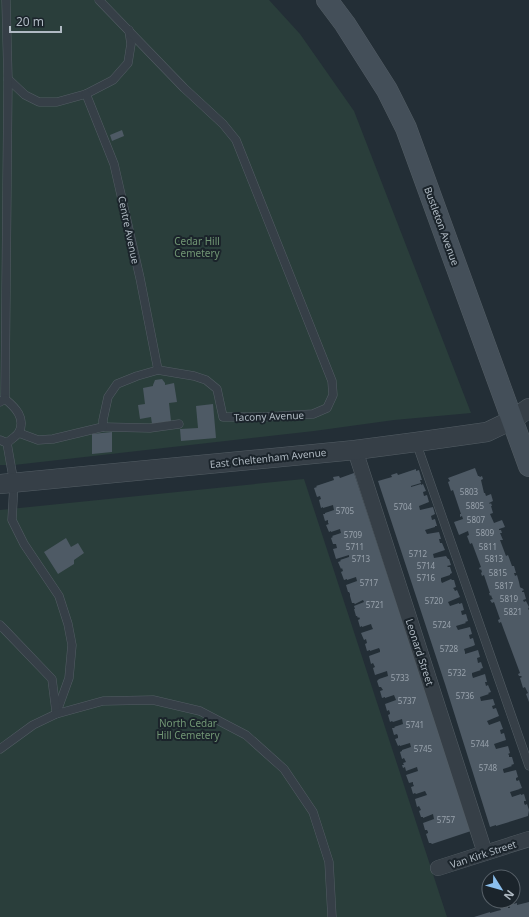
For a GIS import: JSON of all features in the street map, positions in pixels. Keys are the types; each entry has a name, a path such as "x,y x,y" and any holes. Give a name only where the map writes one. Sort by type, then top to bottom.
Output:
{"main road":[{"name":"Bustleton Avenue","path":"327,0 345,24 388,90 406,128 529,466"}],"street":[{"name":"East Cheltenham Avenue","path":"7,484 355,450 487,432 512,420 529,408"},
{"name":"Leonard Street","path":"355,450 486,854"},
{"name":"Van Kirk Street","path":"438,868 486,854 529,839"}],"lane":[{"path":"6,0 8,79 3,400 15,408 22,422 19,433"},
{"path":"8,79 24,95 40,102 57,102 86,94 113,80 128,63 131,44 129,30 99,0"},
{"name":"Tacony Avenue","path":"103,427 108,397 118,384 137,376 158,370 194,376 206,380 216,389 223,417 264,417 313,414 327,408 333,395 332,381 236,140 224,124 184,88 129,30"},
{"name":"Centre Avenue","path":"86,94 114,164 140,278 158,370"},
{"path":"56,714 69,678 72,645 68,624 59,596 24,544 12,520 3,441 19,433 38,440 53,439 103,427 150,428 179,424"},
{"path":"416,442 529,766"},
{"path":"0,625 52,679 56,714"},
{"path":"0,749 33,725 56,714 103,702 153,700 200,711 246,735 284,769 313,812 330,862 332,917"}],"green space":[{"name":"Cedar Hill Cemetery","path":"0,0 269,0 300,34 354,111 471,413 394,420 314,431 14,465 0,465"},
{"name":"North Cedar Hill Cemetery","path":"304,479 447,917 0,917 0,510"}],"building":[{"path":"122,130 124,136 112,141 110,135"},
{"path":"162,379 165,385 174,383 177,402 169,403 171,421 152,424 151,417 140,419 138,405 145,404 143,388 153,386 155,380"},
{"path":"213,404 216,438 181,441 180,429 198,428 196,406"},
{"path":"112,432 112,452 92,454 92,434"},
{"path":"475,468 478,476 482,476 483,479 481,480 484,493 486,496 491,494 493,501 489,503 491,503 493,513 490,514 494,523 502,520 505,527 499,529 501,530 502,533 500,533 503,540 500,540 506,556 508,555 512,566 514,566 516,573 514,573 515,576 517,575 520,587 524,590 522,592 524,592 526,599 523,600 524,602 526,601 529,607 529,702 526,694 528,693 525,687 523,688 520,678 522,677 518,674 520,673 501,622 499,623 498,620 500,619 494,602 492,603 490,600 493,599 491,595 490,596 484,575 482,576 481,569 480,570 479,568 481,567 472,543 470,544 467,536 469,535 468,531 459,535 454,522 463,519 462,516 460,517 461,514 453,490 451,491 448,482 450,481 448,478"},
{"path":"416,469 416,471 419,470 422,480 420,480 421,483 411,487 423,484 426,491 423,492 424,496 427,495 429,502 419,506 420,510 433,507 435,514 431,516 432,520 435,519 437,526 425,530 427,534 439,532 441,539 439,539 440,543 442,543 445,550 433,554 434,558 446,556 451,565 447,566 450,567 452,573 441,578 441,581 442,583 451,579 454,580 456,587 453,588 455,591 457,590 460,597 448,602 450,606 462,603 464,610 461,611 462,615 466,614 468,621 456,626 458,630 470,627 472,634 469,635 470,639 473,638 475,645 464,649 465,654 478,650 480,657 477,658 478,663 481,662 483,668 472,673 473,678 485,674 487,682 485,682 486,686 488,685 491,692 480,697 481,701 493,699 495,705 492,706 493,709 496,708 499,716 487,721 489,725 500,721 503,729 500,730 501,734 504,733 506,740 494,744 496,749 508,746 510,753 508,754 509,757 512,757 514,764 503,769 504,773 516,770 518,777 516,780 519,780 522,788 510,792 512,797 524,794 526,801 524,801 524,803 525,805 527,804 529,810 528,816 496,826 490,827 445,684 378,481 392,477 391,475 397,473 398,475"},
{"path":"354,473 471,831 432,844 429,843 426,834 428,832 425,830 423,823 434,819 433,814 423,818 421,817 419,811 421,810 419,806 417,807 415,799 427,795 425,791 413,794 411,787 414,786 413,782 409,783 406,775 418,771 417,767 406,771 405,767 403,768 402,765 406,762 404,758 402,759 400,752 411,747 410,743 398,746 395,739 398,738 398,736 397,734 394,735 392,728 403,724 402,719 390,722 388,715 390,713 389,710 387,711 385,704 396,700 394,695 382,698 380,691 383,690 379,687 377,681 388,676 387,671 375,675 373,668 375,667 373,663 371,664 369,656 380,652 380,650 379,648 367,651 365,644 367,643 366,639 364,640 361,633 373,629 371,624 360,627 358,620 360,619 356,616 354,606 364,602 363,600 355,604 352,603 346,585 357,581 356,577 344,580 341,572 343,571 342,568 341,569 338,562 349,557 349,555 336,559 333,549 337,548 336,544 333,544 331,538 333,537 332,536 341,533 340,529 329,532 326,525 329,524 328,520 325,521 323,514 334,510 333,505 321,508 319,500 321,499 320,496 317,497 314,488 334,480 333,477 339,476 340,478"},
{"path":"66,538 71,547 78,543 84,553 74,560 74,564 58,574 44,552"},
{"path":"529,902 529,917 474,917 500,909 521,909 521,904"}]}
